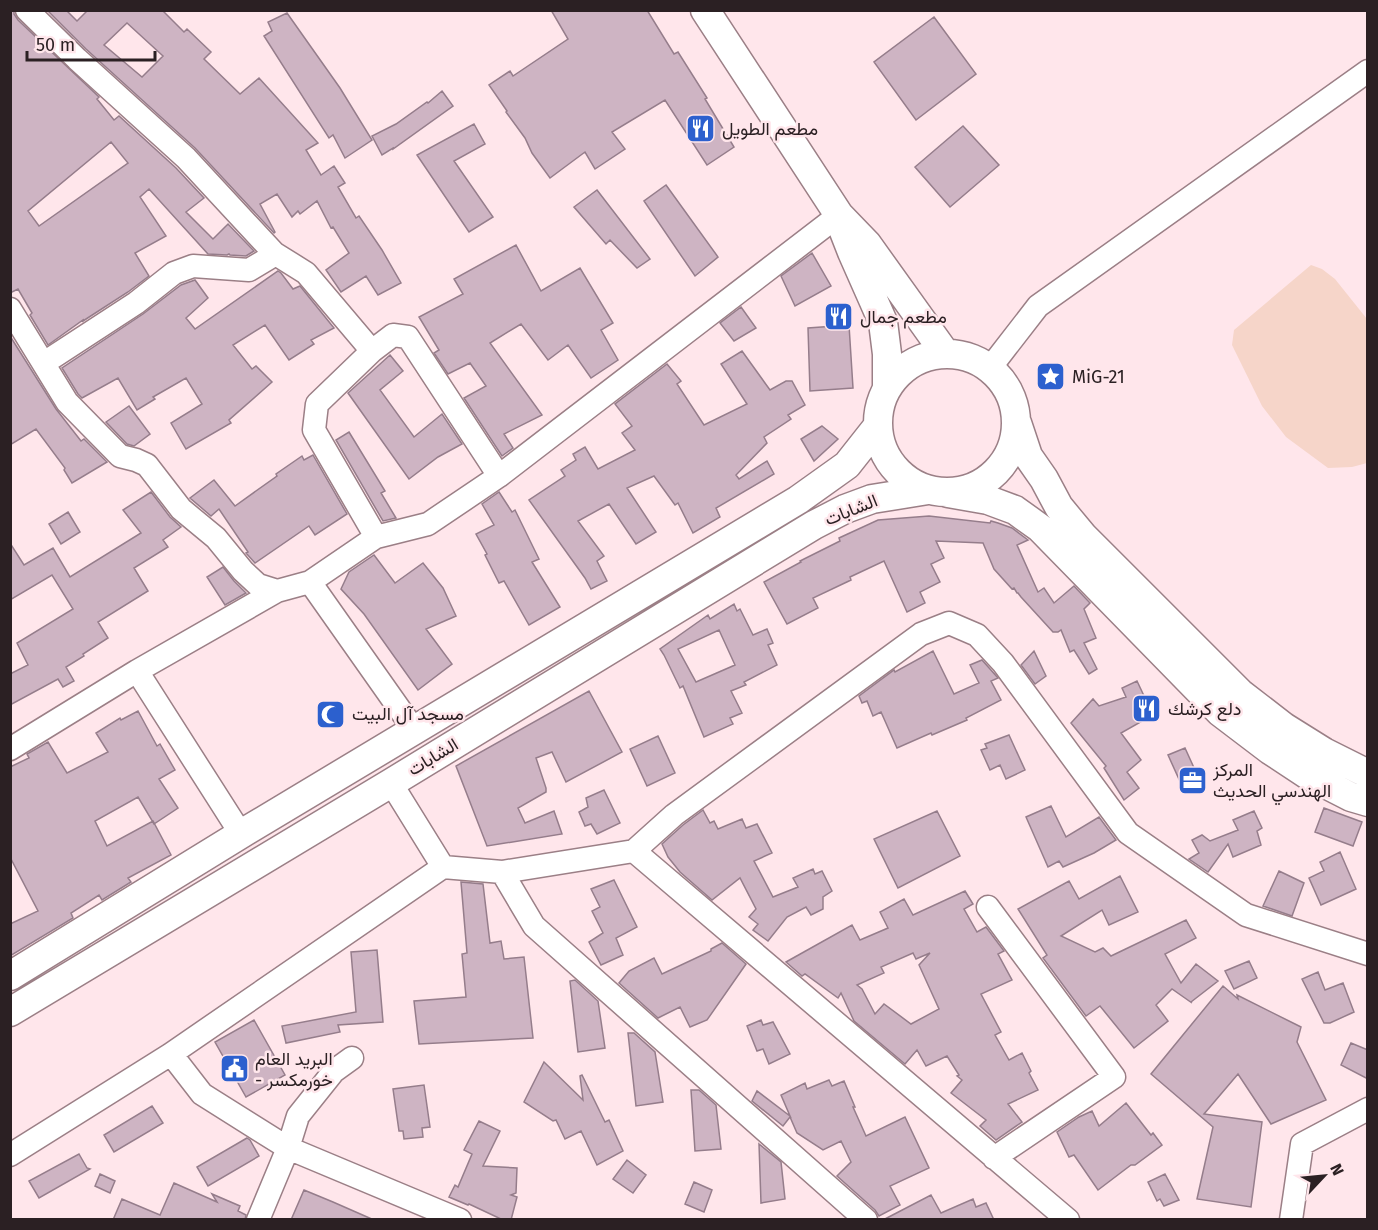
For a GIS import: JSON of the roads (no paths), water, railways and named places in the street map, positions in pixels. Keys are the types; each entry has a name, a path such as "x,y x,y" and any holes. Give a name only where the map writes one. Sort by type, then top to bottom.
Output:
{"main road":[{"path":"705,10 838,216 883,322 887,354 887,387"},
{"path":"838,216 867,244 945,353"},
{"path":"1368,774 1324,752 1284,727 1240,693 1083,536 1059,507 1028,456 1017,423 1014,402 1004,383 990,368 969,356 945,353 922,357 902,369 887,387 879,407 877,427 882,448 892,467 908,481 938,492 988,500 1015,510 1040,528 1220,712 1308,775 1368,802"},
{"path":"938,492 970,490 989,479 1004,464 1014,445 1017,423"},
{"name":"الشابات","path":"10,976 241,834 798,500 847,465 877,427"},
{"name":"الشابات","path":"10,1012 814,525 844,509 872,499 938,492"}],"street":[{"path":"27,10 77,59 186,158 274,253 306,273 372,351"},
{"path":"990,368 1038,306 1368,71"},
{"path":"10,749 137,671 277,591 310,582 376,537 428,524 499,476 838,216"},
{"path":"45,363 136,303 174,273 193,266 249,270 274,253"},
{"path":"10,309 67,402 120,456 147,465 181,509 216,538 258,585 277,591"},
{"path":"376,537 314,430 316,404 372,351 393,335 408,337 499,476"},
{"path":"310,582 415,731"},
{"path":"10,1155 171,1054 443,867 502,872 634,851 674,816 921,634 949,623 977,635 1003,663 1128,833 1246,915 1368,954"},
{"path":"137,671 241,834"},
{"path":"391,783 443,867"},
{"path":"634,851 1068,1220"},
{"path":"502,872 534,926 866,1220"},
{"path":"988,907 1114,1077 994,1158"},
{"path":"171,1054 202,1094 288,1148 460,1220"},
{"path":"258,1220 288,1148 298,1116 334,1071 352,1058"},
{"path":"1291,1220 1302,1144 1368,1109"}],"place":[{"name":"مطعم الطويل","path":"701,129"},
{"name":"مطعم جمال","path":"839,317"},
{"name":"MiG-21","path":"1051,377"},
{"name":"دلع كرشك","path":"1147,709"},
{"name":"مسجد آل البيت","path":"331,714"},
{"name":"المركز الهندسي الحديث","path":"1192,780"},
{"name":"البريد العام - خورمكسر","path":"234,1069"}]}
